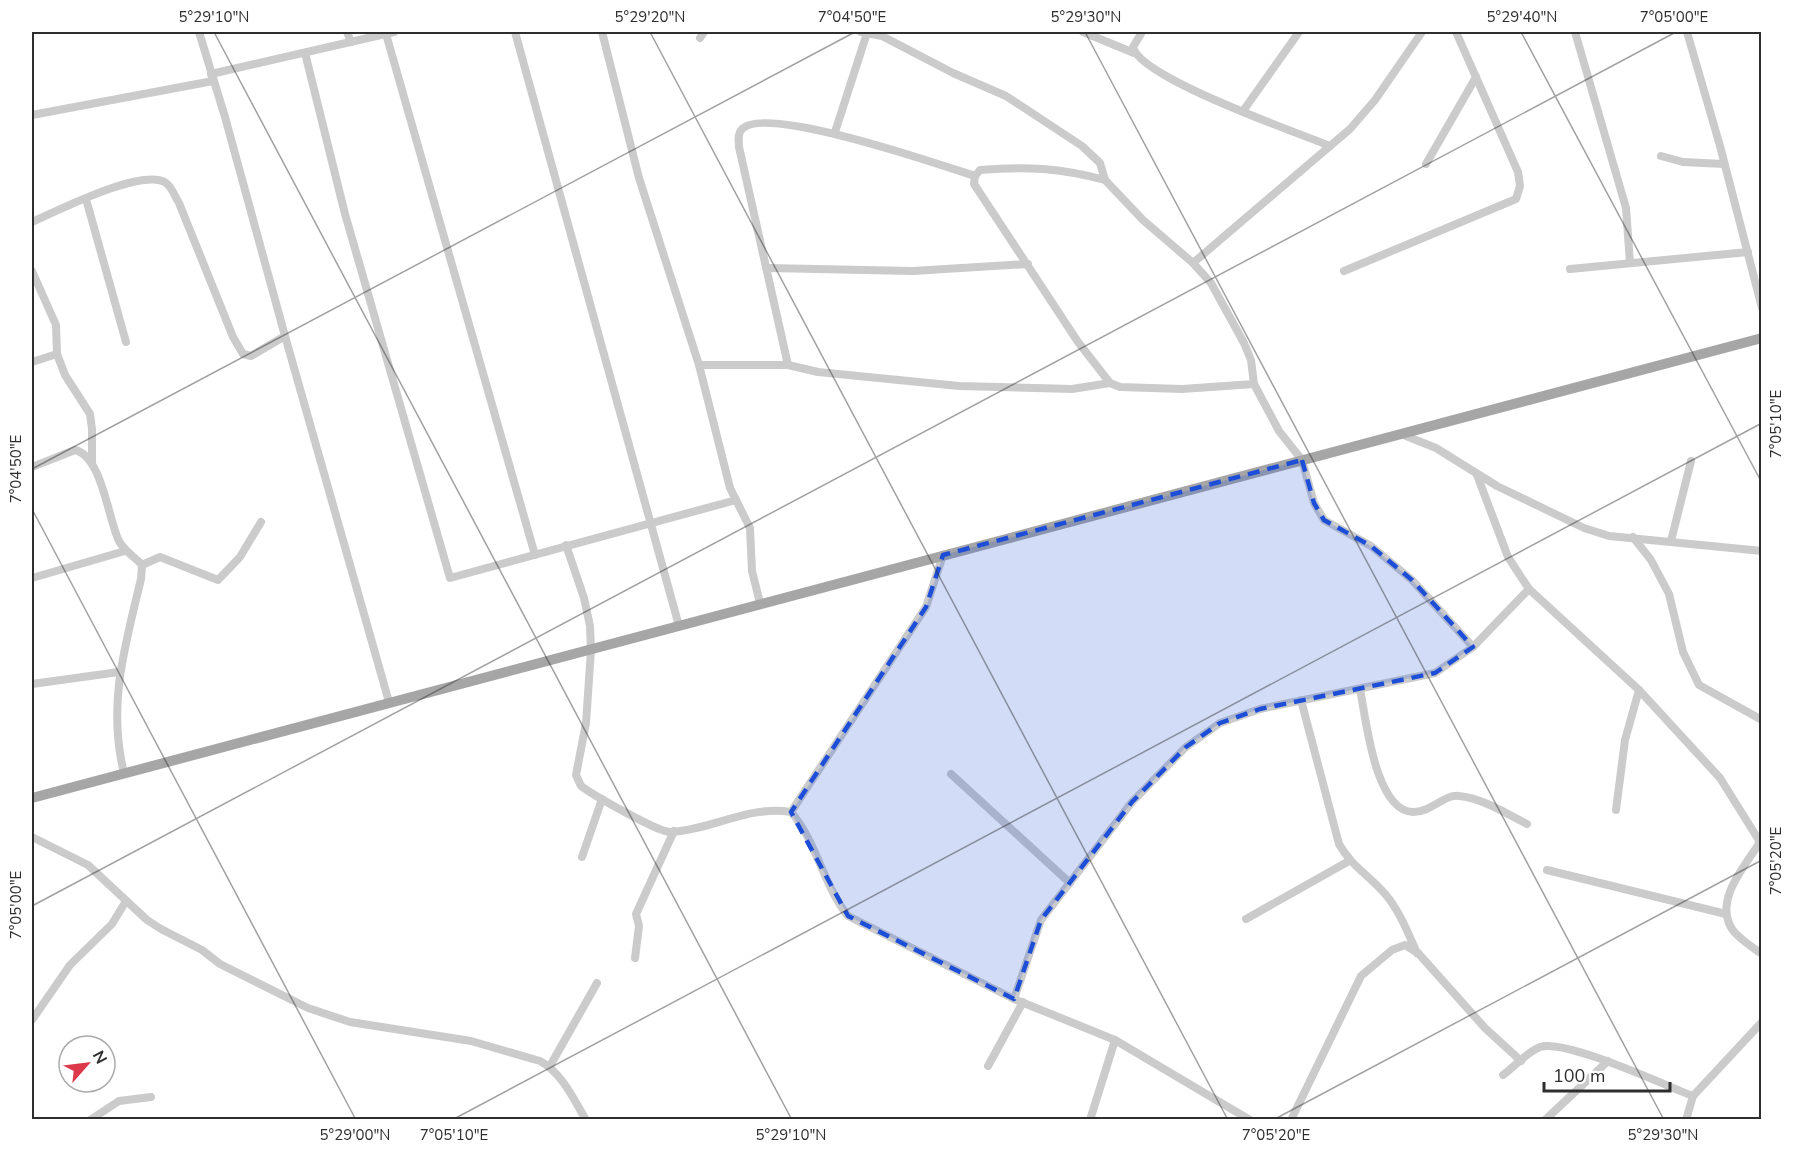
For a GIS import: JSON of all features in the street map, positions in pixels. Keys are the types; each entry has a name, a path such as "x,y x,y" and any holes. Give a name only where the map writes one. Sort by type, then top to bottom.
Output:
{"main road":[{"path":"32,798 1761,338"}],"street":[{"path":"199,32 389,702"},
{"path":"347,32 351,42"},
{"path":"514,32 680,626"},
{"path":"602,32 639,178 699,365 730,488 750,528 752,571 760,603"},
{"path":"835,132 864,32 882,36 953,73 1006,96 1092,153 1100,163 1105,180 1143,220 1193,263 1210,283 1244,343 1251,360 1254,384 1279,431 1302,460 1314,503 1324,520 1371,546 1412,580 1473,647"},
{"path":"1083,32 1134,53"},
{"path":"1142,32 1132,47 1134,53 1139,60 1175,83 1330,146"},
{"path":"1243,111 1299,32"},
{"path":"1193,263 1350,129 1375,100 1422,32"},
{"path":"1344,271 1516,199 1520,186 1518,172 1456,32"},
{"path":"1575,32 1626,208 1630,263"},
{"path":"1687,32 1748,252 1761,308"},
{"path":"32,115 212,78 390,33 535,555"},
{"path":"304,53 345,214 450,578 736,500"},
{"path":"1426,164 1476,77"},
{"path":"789,365 739,147 738,136 742,129 754,123 835,132 975,176"},
{"path":"1661,156 1683,162 1724,164"},
{"path":"1105,180 1055,168 980,170 975,176 974,184 1078,342 1110,383 1120,387 1182,388 1254,384"},
{"path":"32,222 136,180 156,179 168,184 178,203 232,337 243,354 251,356 285,336"},
{"path":"86,199 126,342"},
{"path":"1570,269 1748,252"},
{"path":"766,268 913,271 1028,264"},
{"path":"32,271 56,325 57,354 65,375 90,414 93,429 92,463 118,538 125,551 142,565"},
{"path":"32,362 57,354"},
{"path":"699,365 789,365 819,372 959,386 1072,389 1110,383"},
{"path":"1400,434 1436,448 1477,476 1584,528 1610,536 1761,551"},
{"path":"32,467 75,450 82,452 92,463"},
{"path":"1671,541 1691,461"},
{"path":"1477,476 1508,557 1529,589 1639,690 1720,778 1761,841 1727,898 1726,914 1732,930 1761,954"},
{"path":"142,565 160,557 218,580 240,557 261,522"},
{"path":"1633,537 1651,560 1669,594 1683,652 1700,685 1761,720"},
{"path":"566,545 584,598 591,650 586,723 576,775 581,786 668,832 764,810 791,812 802,824 836,901 848,916 1018,1001 1115,1040 1250,1119"},
{"path":"32,578 125,551"},
{"path":"791,812 926,607 943,555"},
{"path":"124,773 115,725 120,672 141,579 142,565"},
{"path":"987,1066 1018,1001 1037,927 1132,802 1186,747 1220,723 1301,700 1435,673 1473,647 1529,589"},
{"path":"32,684 120,672"},
{"path":"1360,689 1373,756 1387,796 1396,807 1410,812 1426,811 1456,795 1468,797 1527,824"},
{"path":"1616,810 1625,740 1639,690"},
{"path":"1301,700 1339,844 1349,861 1386,895 1404,923 1418,953"},
{"path":"951,774 1070,883"},
{"path":"582,857 602,799"},
{"path":"635,958 639,926 636,914 674,831"},
{"path":"32,837 88,865 154,924 202,950 220,964 323,1014 350,1022 471,1041 523,1054 550,1066 585,1119"},
{"path":"1246,919 1349,861"},
{"path":"1547,870 1726,914"},
{"path":"32,1020 70,965 112,924 126,901"},
{"path":"1291,1119 1361,976 1392,950 1405,945 1418,953 1485,1028 1521,1061"},
{"path":"550,1066 597,983"},
{"path":"1686,1119 1693,1096 1725,1058 1761,1022"},
{"path":"1090,1119 1115,1040"},
{"path":"1503,1075 1541,1047 1552,1046 1608,1061 1693,1096"},
{"path":"1545,1119 1608,1061"},
{"path":"90,1119 119,1101 151,1097"}],"highlighted area":[{"path":"1302,460 1314,503 1324,520 1371,546 1412,580 1473,647 1435,673 1260,709 1220,723 1186,747 1132,802 1041,920 1014,999 848,916 791,812 926,607 943,555"}]}
